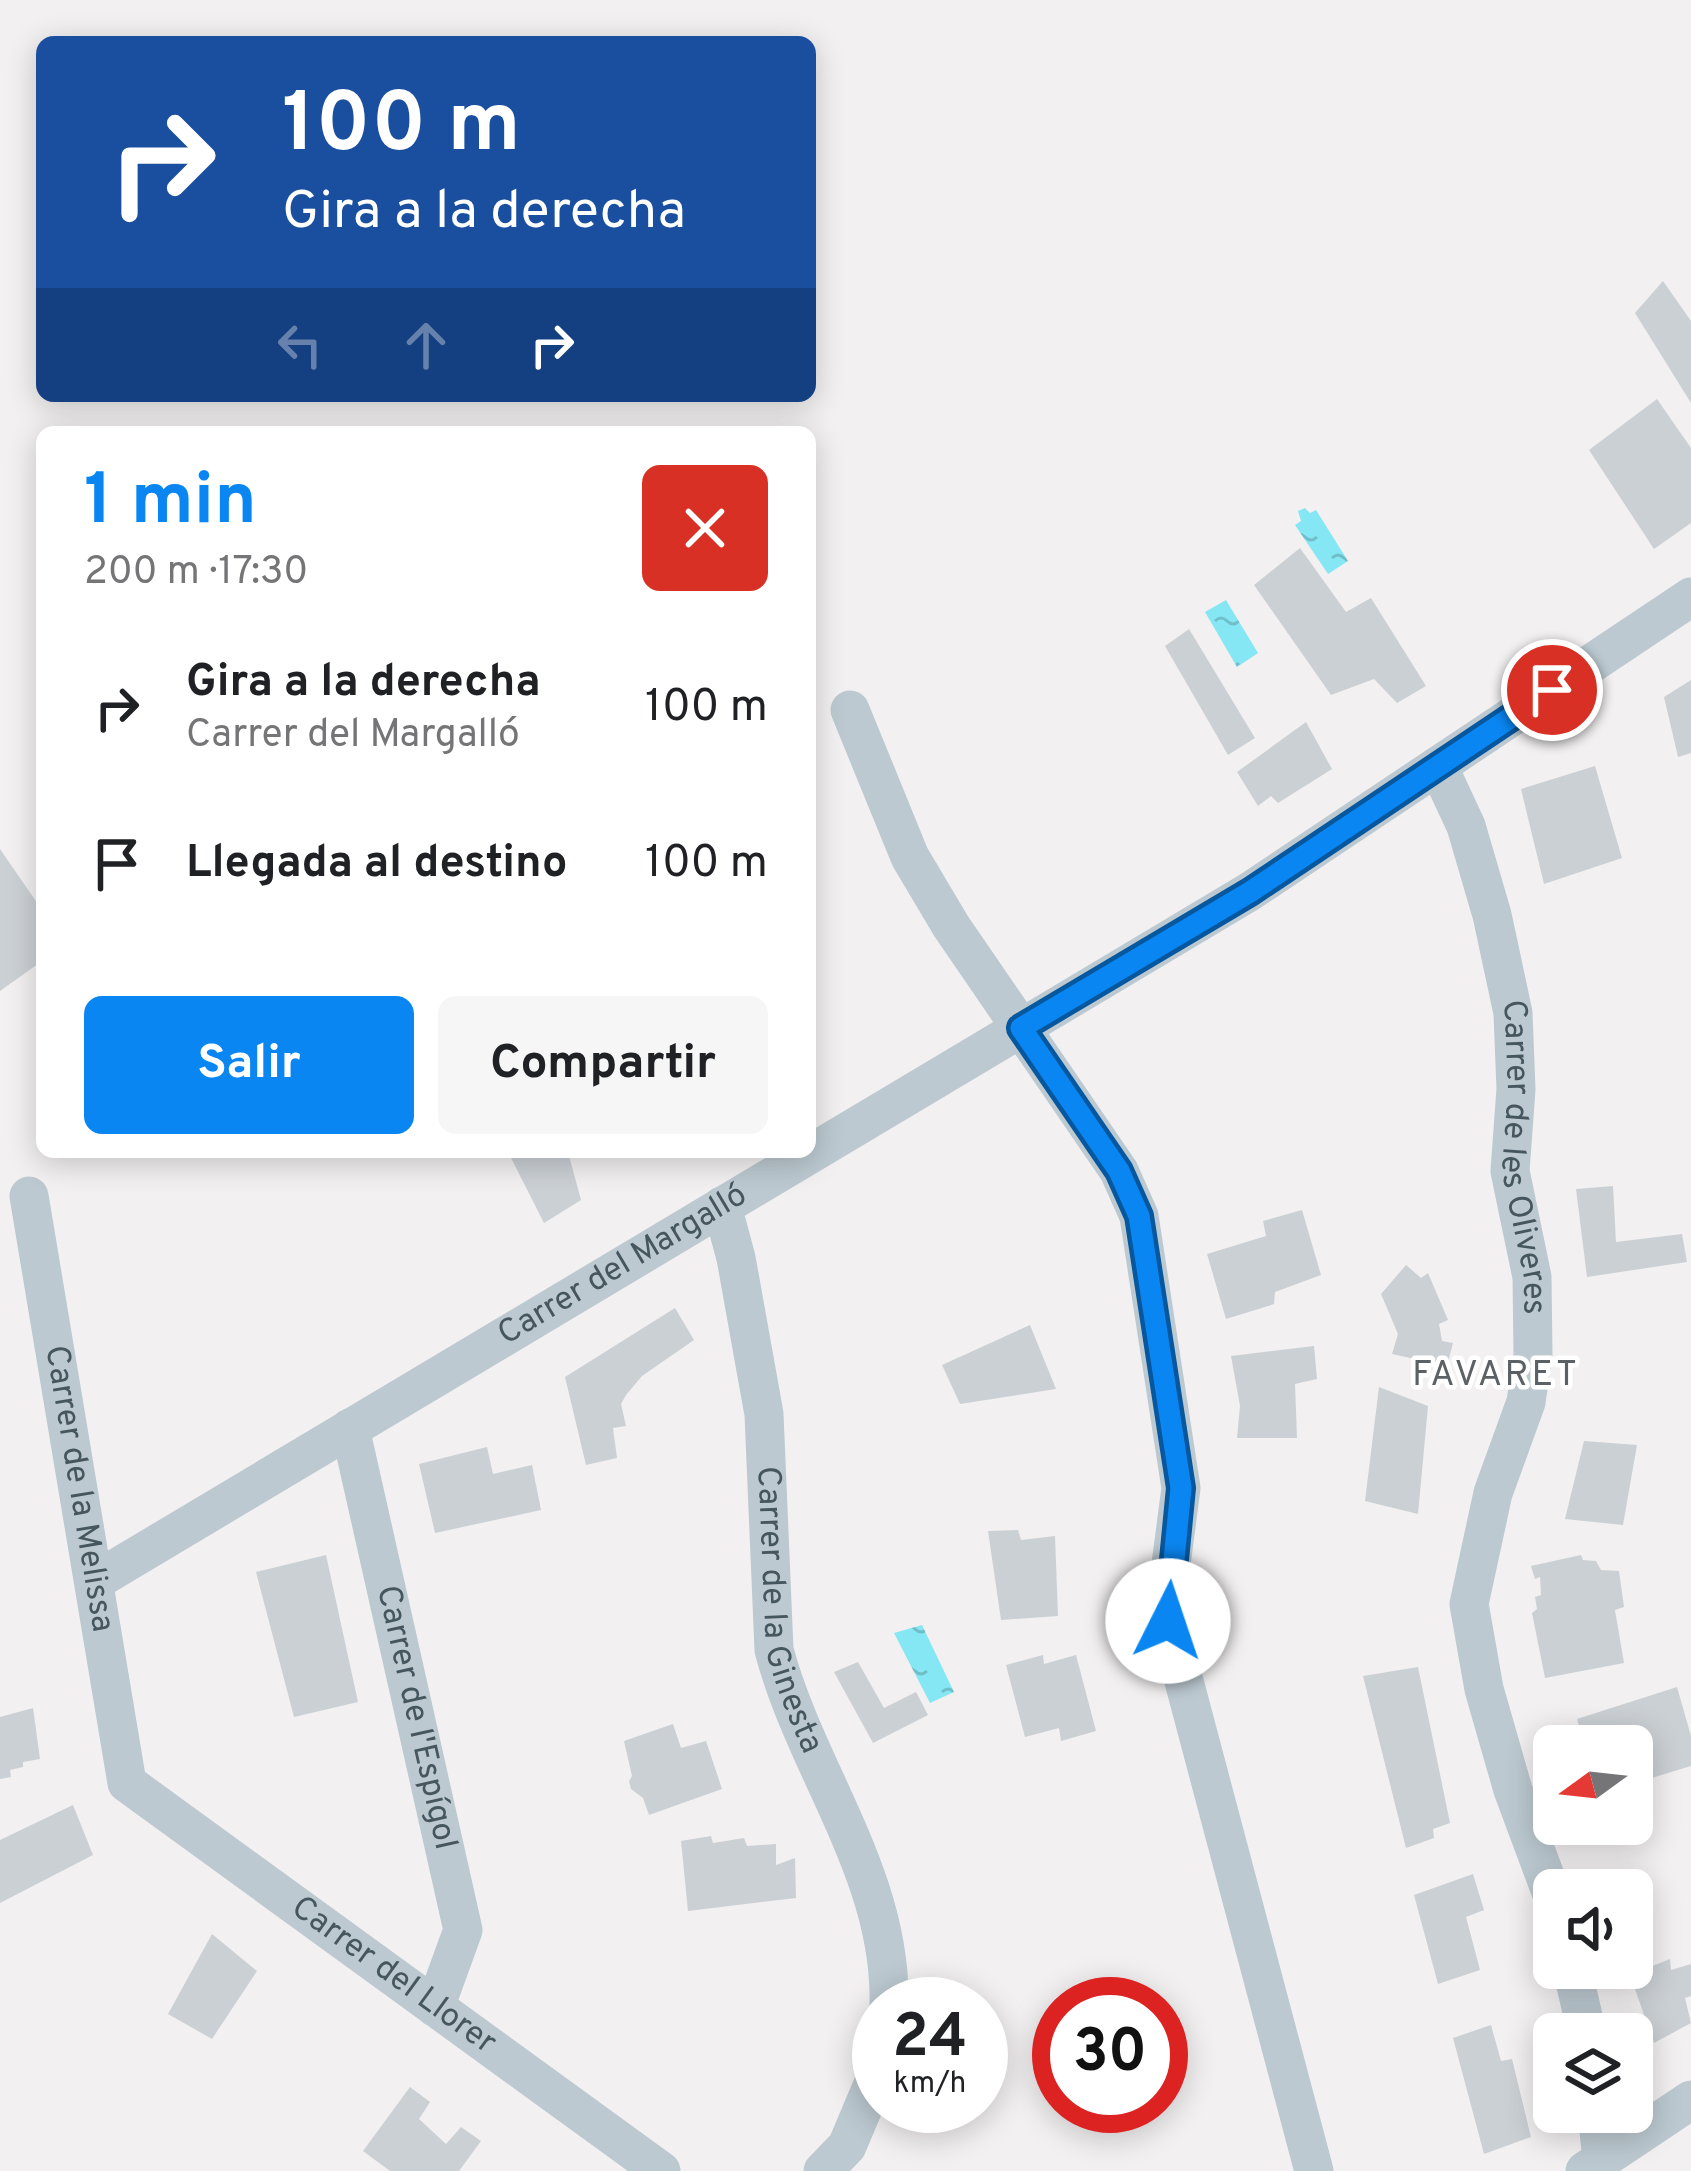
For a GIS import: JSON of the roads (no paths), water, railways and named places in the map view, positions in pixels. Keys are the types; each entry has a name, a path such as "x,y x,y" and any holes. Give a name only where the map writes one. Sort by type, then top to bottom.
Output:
{"street":[{"name":"Carrer del Margalló","path":"816,1150 1250,892 1691,597"},
{"path":"850,710 910,857 951,926 1119,1171 1139,1216 1181,1488 1168,1621 1315,2171"},
{"name":"Carrer de les Oliveres","path":"1438,766 1466,826 1513,1013 1516,1089 1510,1171 1532,1277 1533,1354 1526,1402 1493,1493 1469,1604 1484,1689 1513,1790 1542,1869"},
{"name":"Carrer del Margalló","path":"95,1581 803,1158"},
{"name":"Carrer de la Melissa","path":"29,1196 127,1783"},
{"name":"Carrer de la Ginesta","path":"722,1206 764,1414 774,1650 783,1685 845,1820 879,1916 886,1977"},
{"name":"Carrer de l'Espígol","path":"350,1428 463,1930 435,2007"},
{"name":"Carrer del Llorer","path":"127,1783 661,2171"},
{"path":"1594,2165 1691,2100"},
{"path":"823,2171 847,2146 852,2133"},
{"path":"1594,2165 1596,2133"}],"water":[{"path":"1305,508 1310,513 1316,510 1348,561 1328,574 1295,525 1301,521 1298,511"},
{"path":"1226,600 1258,653 1237,667 1205,612"},
{"path":"922,1625 954,1692 930,1703 894,1633"}],"district":[{"name":"FAVARET","path":"1496,1376"}]}
